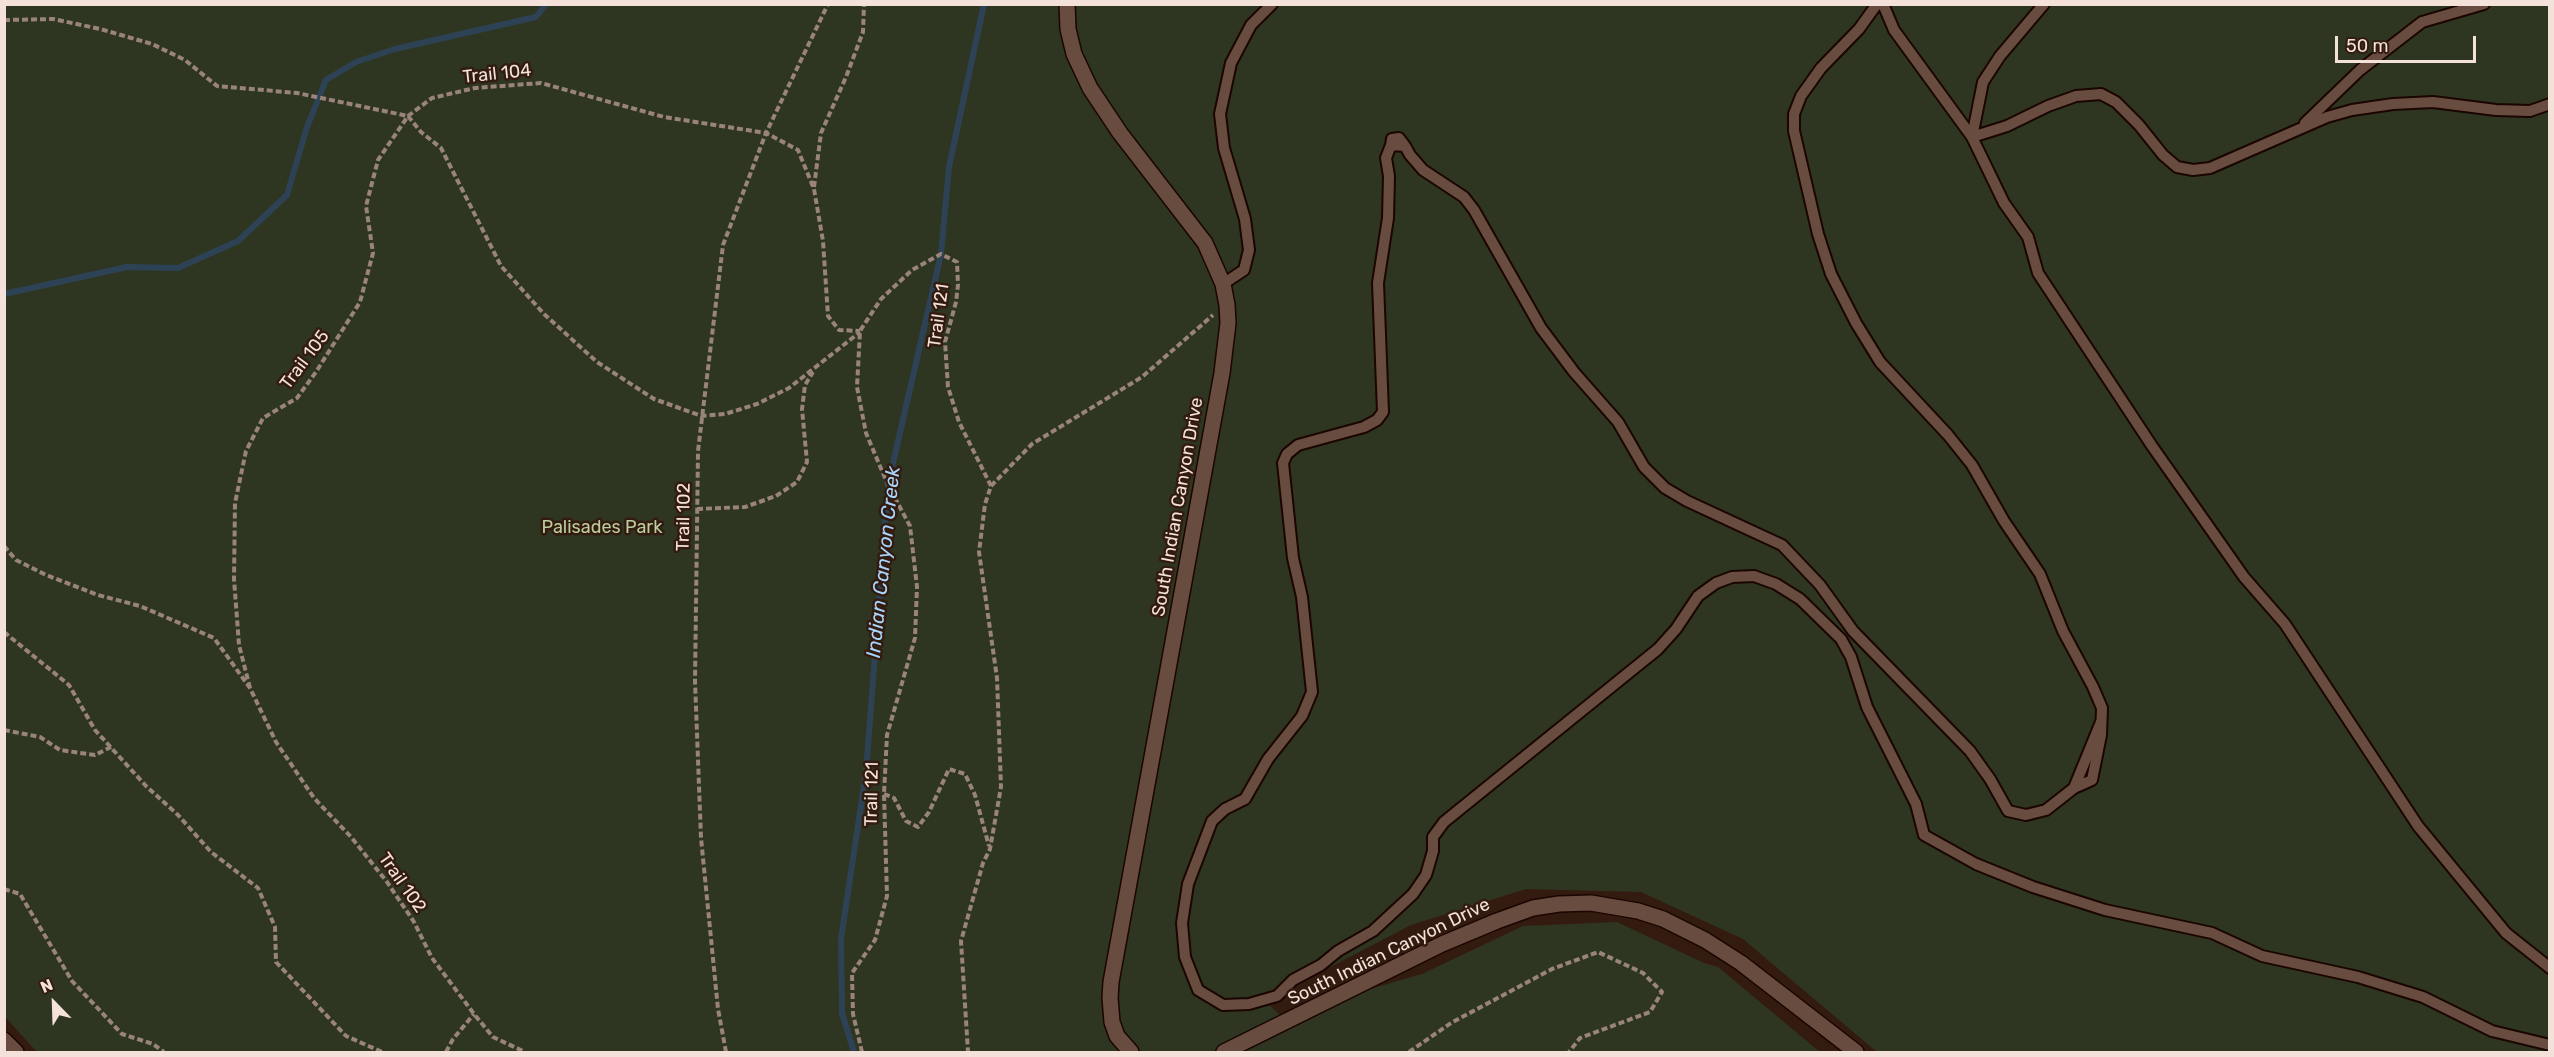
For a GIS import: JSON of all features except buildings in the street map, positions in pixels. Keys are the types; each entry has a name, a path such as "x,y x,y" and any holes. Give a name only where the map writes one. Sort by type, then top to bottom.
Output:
{"street":[{"name":"South Indian Canyon Drive","path":"1067,4 1068,30 1074,54 1090,88 1114,124 1204,243 1223,284 1227,305 1228,323 1222,373 1112,982 1110,998 1112,1022 1118,1036 1131,1053"},
{"name":"South Indian Canyon Drive","path":"1224,1053 1442,944 1497,921 1533,908 1591,903 1646,914 1705,940 1741,963 1856,1053"},
{"path":"4,1040 16,1053"}],"lane":[{"path":"1223,284 1244,270 1249,250 1245,219 1224,148 1221,114 1231,63 1251,25 1272,4"},
{"path":"1877,4 1859,29 1821,68 1801,96 1794,114 1794,131 1818,234 1831,274 1856,323 1880,362 1948,435 1972,465 2004,521 2040,574 2063,631 2102,708 2092,780 2074,788 2046,810 2026,815 2008,811 1990,779 1970,751 1853,631 1820,585 1782,545 1687,501 1665,488 1644,466 1618,422 1562,358 1541,328 1474,210 1464,197 1423,170 1399,138 1392,139 1386,158 1389,176 1388,218 1377,283 1383,412 1377,420 1364,427 1298,445 1287,454 1283,463 1293,558 1304,616 1312,692 1302,716 1268,759 1245,799 1225,809 1212,821 1188,884 1182,923 1185,957 1198,990 1223,1005 1249,1004 1277,996 1293,980 1321,965 1338,951 1373,931 1413,894 1426,875 1433,851 1433,837 1444,822 1658,649 1698,597 1716,583 1732,577 1754,576 1776,584 1800,599 1840,639 1851,657 1868,706 1916,804 1924,835 1976,864 2033,887 2105,910 2212,933 2262,956 2358,977 2422,997 2492,1031 2550,1045"},
{"path":"1883,4 1894,30 1972,137 2004,203 2028,237 2038,273 2159,456 2244,577 2285,624 2430,842 2506,933 2550,968"},
{"path":"1972,137 1983,82 2000,56 2044,4"},
{"path":"2301,128 2360,70 2422,22 2484,4"},
{"path":"1972,137 2007,126 2048,106 2076,96 2101,94 2116,102 2139,125 2163,155 2177,167 2193,170 2210,168 2327,117 2352,110 2393,104 2433,102 2496,111 2530,111 2550,104"}],"path":[{"name":"Trail 102","path":"726,1053 718,1009 701,838 695,681 698,451 723,245 766,133 828,4"},
{"path":"814,189 821,133 863,32 864,4"},
{"path":"4,20 53,19 100,28 152,44 185,60 217,86 297,93 408,116 421,132 441,148 501,266 544,314 597,362 654,399 702,416 725,414 757,404 789,388 860,332"},
{"name":"Trail 104","path":"408,116 432,98 475,88 540,82 664,117 766,133 798,150 814,189 823,241 828,316 839,330 860,332"},
{"name":"Trail 105","path":"250,688 239,645 234,579 235,503 246,452 263,418 297,398 360,302 373,253 366,206 378,160 408,116"},
{"name":"Trail 121","path":"862,1053 853,1014 852,973 875,940 887,896 884,794 887,735 915,638 917,587 910,526 888,485 866,433 857,387 860,332 881,299 912,270 941,254 957,262 956,302 945,342 948,387 959,423 991,486"},
{"path":"968,1053 961,941 983,863 990,849 1001,787 997,678 979,552 985,504 991,486 1032,444 1142,377 1188,335 1227,305"},
{"path":"697,509 745,507 776,496 798,482 807,462 802,409 805,385 815,369"},
{"path":"4,546 16,560 46,575 98,595 140,606 214,639 250,688"},
{"path":"4,632 69,685 95,730 146,786 178,815 211,852 258,888 275,927 276,962 346,1036 382,1053"},
{"name":"Trail 102","path":"250,688 276,742 314,798 351,837 387,882 414,922 432,958 474,1014 493,1037 525,1053"},
{"path":"4,730 40,737 60,750 95,755 111,747"},
{"path":"884,794 894,798 906,821 918,827 930,812 949,769 965,774 975,795 990,849"},
{"path":"4,889 20,894 72,981 123,1034 153,1044 164,1053"},
{"path":"1409,1053 1451,1023 1552,969 1598,952 1643,973 1662,992 1650,1012 1580,1038 1569,1053"},
{"path":"446,1053 453,1039 474,1014"}],"green space":[{"name":"Palisades Park","path":"5,5 2549,5 2549,1052 1877,1052 1743,939 1641,892 1526,889 1411,925 1265,1001 1280,1015 1422,974 1523,926 1617,922 1704,963 1718,967 1820,1052 37,1052 5,1017"}],"waterway":[{"path":"4,294 127,267 178,268 238,241 287,195 307,127 326,80 356,62 395,49 536,17 546,4"},
{"name":"Indian Canyon Creek","path":"854,1052 842,1013 841,939 866,772 888,485 941,254 949,167 984,4"}]}
